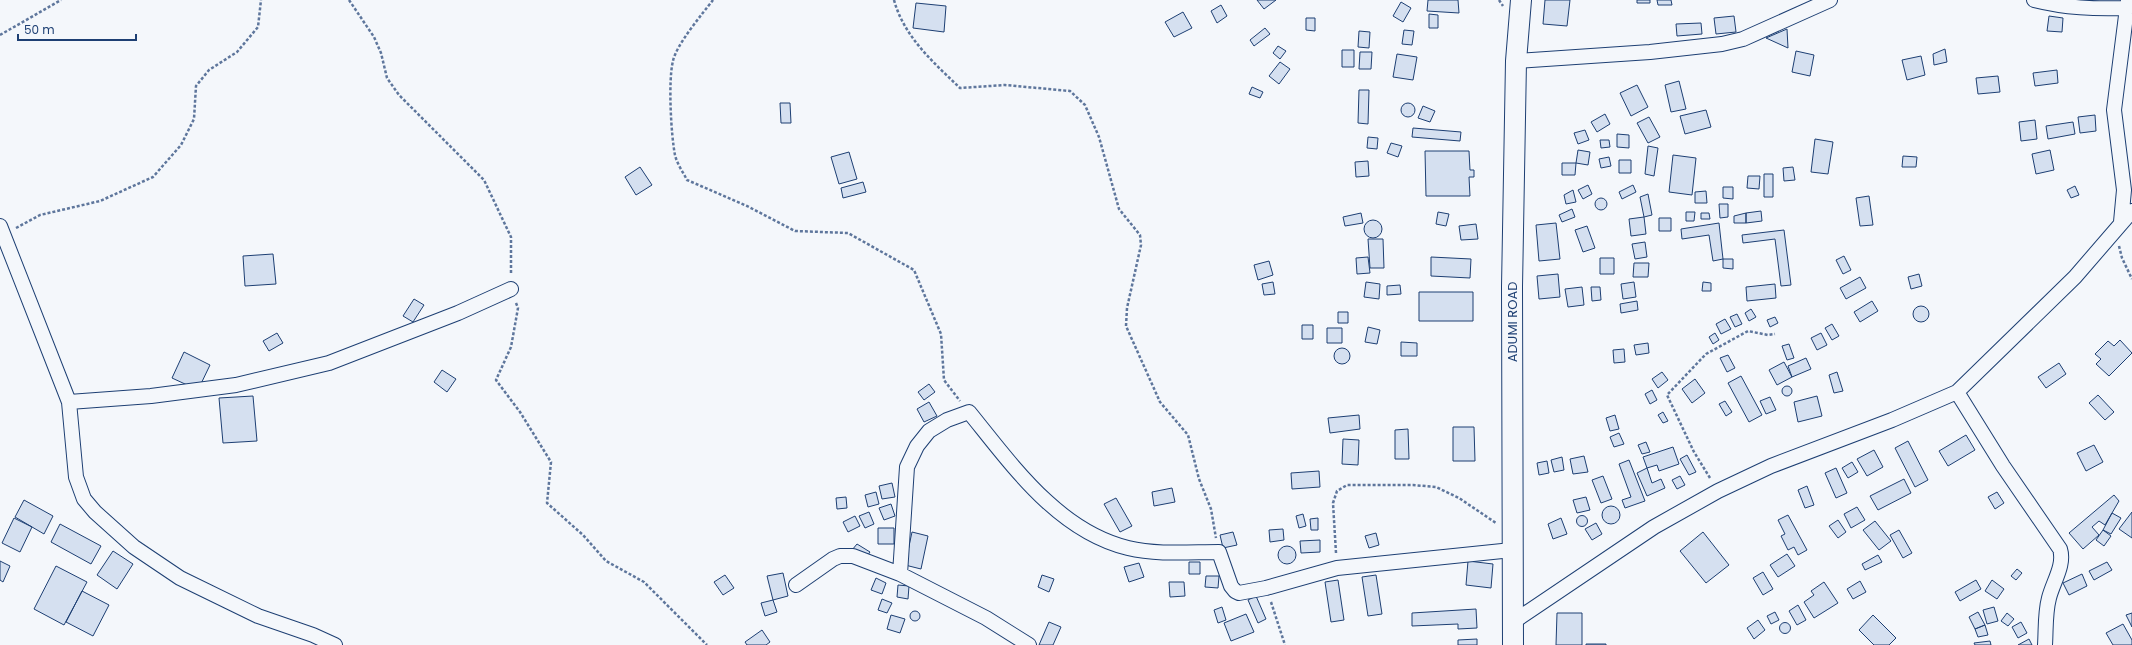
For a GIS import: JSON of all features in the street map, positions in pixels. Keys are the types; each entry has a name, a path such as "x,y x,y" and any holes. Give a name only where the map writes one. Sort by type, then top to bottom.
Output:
{"main road":[{"name":"ADUMI ROAD","path":"1513,645 1512,287 1516,62 1522,0"}],"street":[{"path":"1516,62 1665,51 1722,44 1743,39 1830,0"},
{"path":"2034,0 2062,7 2090,9 2127,4 2114,110 2124,190 2121,222"},
{"path":"1513,622 1654,527 1718,491 1771,466 1892,420 1956,392 2076,278 2121,222 2132,211"},
{"path":"2,230 69,402 76,477 84,499 95,512 134,547 180,578 258,616 313,634 335,645"},
{"path":"69,402 151,396 236,386 329,363 458,313 511,288"},
{"path":"1956,392 2003,466 2060,549 2062,558 2049,598 2046,614 2045,645"},
{"path":"900,574 907,467 917,446 929,431 947,420 969,412 1021,476 1044,499 1084,530 1107,542 1130,549 1220,552 1231,586 1235,591 1240,592 1266,588 1337,568 1512,543"},
{"path":"796,585 840,556 853,556 900,574 986,618 1029,645"}],"path":[{"path":"0,35 61,0"},
{"path":"2,230 40,215 100,201 153,177 181,145 194,119 196,86 209,70 237,52 258,26 261,0"},
{"path":"349,0 374,37 382,53 387,78 400,96 484,180 511,237 511,288 518,308 511,347 496,380 520,412 551,462 546,503 583,535 606,561 644,582 707,645"},
{"path":"714,0 693,24 673,60 671,102 673,140 676,157 687,180 747,206 795,230 848,233 914,270 941,334 944,380 969,412"},
{"path":"894,0 896,8 919,48 960,88 1005,86 1070,92 1085,105 1099,137 1119,209 1140,235 1141,245 1127,308 1126,326 1160,402 1188,435 1199,479 1212,509 1220,552"},
{"path":"2121,222 2119,244 2122,258 2132,279"},
{"path":"1718,491 1694,452 1667,395 1706,354 1748,331 1768,335 1775,334"},
{"path":"1337,568 1333,503 1337,491 1347,485 1413,485 1436,487 1482,512 1512,543"},
{"path":"1266,588 1285,645"}],"building":[{"path":"1257,0 1276,0 1264,9"},
{"path":"1428,0 1458,0 1459,13 1427,11"},
{"path":"1545,0 1570,0 1567,26 1543,24"},
{"path":"1637,0 1650,0 1650,3 1637,3"},
{"path":"1657,0 1671,0 1672,5 1658,5"},
{"path":"1401,2 1411,8 1403,22 1393,16"},
{"path":"916,3 946,6 944,32 913,28"},
{"path":"1221,5 1227,16 1217,23 1211,11"},
{"path":"1183,12 1192,28 1174,37 1165,22"},
{"path":"1429,14 1438,15 1438,28 1429,28"},
{"path":"1734,16 1736,32 1716,34 1714,18"},
{"path":"2049,16 2063,18 2062,32 2047,31"},
{"path":"1306,18 1315,18 1315,31 1306,30"},
{"path":"1701,23 1702,34 1677,36 1676,24"},
{"path":"1265,28 1270,34 1254,46 1250,40"},
{"path":"1787,29 1788,48 1766,38"},
{"path":"1404,30 1414,31 1412,45 1402,44"},
{"path":"1359,31 1370,32 1369,48 1358,47"},
{"path":"1278,46 1286,51 1280,59 1273,53"},
{"path":"1945,49 1947,62 1934,65 1933,54"},
{"path":"1342,50 1354,50 1354,67 1342,67"},
{"path":"1796,51 1814,55 1810,76 1792,72"},
{"path":"1360,52 1372,52 1371,69 1359,69"},
{"path":"1397,54 1417,57 1413,80 1393,77"},
{"path":"1921,56 1925,75 1907,80 1902,60"},
{"path":"1280,62 1290,69 1279,84 1269,76"},
{"path":"2057,70 2058,83 2035,86 2033,73"},
{"path":"1998,76 2000,92 1978,94 1976,78"},
{"path":"1679,81 1686,109 1671,112 1665,85"},
{"path":"1637,85 1648,107 1631,116 1620,93"},
{"path":"1252,87 1263,92 1260,98 1249,94"},
{"path":"1359,90 1369,90 1368,124 1358,123"},
{"path":"780,103 790,103 791,123 781,123"},
{"path":"1408,103 1413,105 1415,110 1413,115 1408,117 1403,115 1401,110 1403,105"},
{"path":"1423,106 1435,111 1430,122 1418,118"},
{"path":"1706,110 1711,127 1685,134 1680,116"},
{"path":"1605,114 1610,124 1597,132 1591,122"},
{"path":"2095,115 2096,131 2080,133 2078,117"},
{"path":"1649,117 1660,137 1648,143 1637,123"},
{"path":"2035,120 2037,139 2021,141 2019,122"},
{"path":"2073,122 2075,134 2048,139 2046,126"},
{"path":"1413,128 1461,132 1460,141 1412,137"},
{"path":"1585,130 1589,140 1578,144 1574,133"},
{"path":"1617,134 1629,135 1629,148 1617,147"},
{"path":"1368,137 1378,138 1377,149 1367,148"},
{"path":"1815,139 1833,142 1828,174 1811,172"},
{"path":"1600,140 1609,140 1610,147 1601,148"},
{"path":"1391,143 1402,146 1398,157 1387,153"},
{"path":"1648,146 1658,148 1654,176 1645,174"},
{"path":"1578,150 1590,152 1588,165 1576,163"},
{"path":"2050,150 2054,170 2036,174 2032,154"},
{"path":"1425,151 1469,151 1470,170 1474,170 1474,177 1469,177 1470,196 1426,196"},
{"path":"849,152 857,179 839,184 831,157"},
{"path":"1673,155 1696,158 1692,195 1669,192"},
{"path":"1903,156 1917,157 1916,167 1902,167"},
{"path":"1609,157 1611,166 1601,168 1599,159"},
{"path":"1619,160 1631,160 1631,173 1619,173"},
{"path":"1368,161 1369,176 1356,177 1355,162"},
{"path":"1562,163 1576,163 1575,175 1562,175"},
{"path":"640,167 652,185 636,195 625,177"},
{"path":"1793,167 1795,180 1784,181 1783,168"},
{"path":"1764,174 1773,174 1773,197 1764,197"},
{"path":"1748,176 1760,176 1759,189 1747,188"},
{"path":"863,182 866,192 843,198 841,188"},
{"path":"1588,185 1592,194 1583,199 1578,190"},
{"path":"1633,185 1636,192 1622,199 1619,192"},
{"path":"2075,186 2079,195 2071,198 2067,190"},
{"path":"1723,187 1733,187 1733,199 1723,198"},
{"path":"1573,190 1576,202 1566,204 1564,195"},
{"path":"1706,191 1707,203 1695,203 1695,192"},
{"path":"1648,194 1652,215 1644,217 1640,197"},
{"path":"1869,196 1873,225 1860,226 1856,198"},
{"path":"1599,198 1603,198 1607,204 1603,210 1599,210 1595,206 1595,202"},
{"path":"1719,204 1728,204 1728,217 1720,218"},
{"path":"1572,209 1575,217 1562,222 1559,215"},
{"path":"1761,211 1762,221 1746,223 1746,213"},
{"path":"1438,212 1449,214 1446,226 1436,224"},
{"path":"1686,212 1695,212 1694,221 1686,221"},
{"path":"1361,213 1363,223 1345,226 1343,217"},
{"path":"1701,213 1709,213 1710,219 1701,219"},
{"path":"1746,213 1746,223 1734,223 1734,216"},
{"path":"1644,217 1646,234 1631,236 1629,219"},
{"path":"1659,218 1671,218 1671,231 1659,231"},
{"path":"1369,220 1377,220 1382,225 1380,236 1377,238 1369,238 1364,233 1364,225"},
{"path":"1556,223 1560,259 1539,261 1536,225"},
{"path":"1719,223 1723,259 1713,261 1709,235 1682,239 1681,229"},
{"path":"1476,224 1478,239 1461,240 1459,226"},
{"path":"1587,226 1595,248 1583,252 1575,230"},
{"path":"1784,230 1791,285 1781,286 1775,239 1743,243 1742,235"},
{"path":"1368,239 1383,239 1384,268 1370,268"},
{"path":"1645,242 1647,257 1635,259 1632,244"},
{"path":"273,254 276,284 245,286 243,256"},
{"path":"1844,256 1851,270 1843,274 1836,260"},
{"path":"1368,257 1370,273 1357,274 1356,258"},
{"path":"1431,257 1471,259 1470,278 1431,276"},
{"path":"1600,258 1614,258 1614,274 1600,274"},
{"path":"1723,259 1733,259 1733,269 1723,268"},
{"path":"1269,261 1273,275 1258,280 1254,265"},
{"path":"1634,263 1649,263 1648,277 1633,277"},
{"path":"1558,274 1560,297 1539,299 1537,276"},
{"path":"1919,274 1922,286 1911,289 1908,277"},
{"path":"1860,277 1866,288 1846,299 1840,288"},
{"path":"1273,282 1275,294 1264,295 1262,284"},
{"path":"1366,282 1380,284 1379,299 1364,297"},
{"path":"1634,282 1636,297 1623,299 1621,284"},
{"path":"1703,282 1711,283 1711,291 1702,291"},
{"path":"1775,284 1776,298 1747,301 1746,287"},
{"path":"1400,285 1401,294 1387,295 1387,286"},
{"path":"1582,287 1584,305 1568,307 1565,289"},
{"path":"1591,287 1600,287 1601,300 1592,301"},
{"path":"1419,292 1473,292 1473,321 1419,321"},
{"path":"414,299 424,305 413,322 403,316"},
{"path":"1637,301 1638,310 1621,313 1620,304"},
{"path":"1872,301 1878,311 1860,322 1854,312"},
{"path":"1918,306 1924,306 1929,311 1927,320 1924,322 1918,322 1913,317 1913,311"},
{"path":"1751,309 1756,317 1749,321 1745,313"},
{"path":"1338,312 1348,312 1348,323 1338,323"},
{"path":"1737,314 1742,324 1735,327 1730,317"},
{"path":"1775,317 1778,323 1770,327 1767,320"},
{"path":"1725,319 1731,329 1721,334 1716,324"},
{"path":"1832,324 1839,336 1832,340 1825,328"},
{"path":"1302,325 1313,325 1313,339 1302,339"},
{"path":"1368,327 1380,330 1377,344 1365,342"},
{"path":"1327,328 1342,328 1342,343 1327,343"},
{"path":"277,333 283,343 269,351 263,341"},
{"path":"1715,333 1719,340 1713,344 1709,337"},
{"path":"1821,333 1827,345 1817,350 1811,338"},
{"path":"2120,340 2132,353 2109,376 2096,364 2101,359 2095,354 2108,341 2114,346"},
{"path":"1401,342 1417,343 1417,356 1401,356"},
{"path":"1648,343 1649,353 1636,355 1634,345"},
{"path":"1789,344 1794,358 1787,360 1782,346"},
{"path":"1339,348 1345,348 1350,353 1348,362 1345,364 1339,364 1334,359 1334,353"},
{"path":"1624,349 1625,362 1614,363 1613,350"},
{"path":"184,352 210,365 198,390 172,378"},
{"path":"1728,355 1735,368 1727,372 1720,358"},
{"path":"1806,358 1811,369 1792,377 1788,366"},
{"path":"1784,362 1792,377 1777,385 1769,370"},
{"path":"2059,363 2066,374 2046,388 2038,377"},
{"path":"442,370 456,379 447,392 434,382"},
{"path":"1662,372 1668,380 1658,388 1652,379"},
{"path":"1837,372 1843,391 1834,393 1829,375"},
{"path":"1741,376 1762,415 1749,422 1728,383"},
{"path":"1695,379 1705,393 1692,403 1682,389"},
{"path":"929,384 935,392 924,400 918,392"},
{"path":"1785,386 1789,386 1791,387 1791,395 1785,396 1782,393 1782,389"},
{"path":"1652,390 1657,400 1650,404 1645,394"},
{"path":"2098,395 2114,412 2105,420 2089,403"},
{"path":"253,396 257,441 223,443 219,398"},
{"path":"1817,396 1822,416 1798,422 1794,402"},
{"path":"1770,397 1776,410 1766,414 1760,401"},
{"path":"1725,401 1732,412 1726,416 1719,404"},
{"path":"929,402 937,416 924,422 917,409"},
{"path":"1663,412 1668,421 1663,423 1658,415"},
{"path":"1359,415 1360,429 1330,433 1328,418"},
{"path":"1615,415 1619,429 1610,431 1606,418"},
{"path":"1453,427 1474,427 1475,461 1453,461"},
{"path":"1408,429 1409,459 1395,459 1395,430"},
{"path":"1619,433 1624,444 1614,447 1610,437"},
{"path":"1966,435 1975,450 1948,466 1939,451"},
{"path":"1343,439 1359,440 1358,465 1342,464"},
{"path":"1908,441 1928,480 1915,487 1895,448"},
{"path":"1646,442 1650,452 1642,454 1638,445"},
{"path":"2094,445 2103,462 2086,471 2077,453"},
{"path":"1673,447 1679,464 1659,471 1657,465 1647,468 1643,457"},
{"path":"1874,450 1883,467 1867,476 1857,459"},
{"path":"1687,455 1696,472 1689,475 1680,459"},
{"path":"1584,456 1588,472 1573,474 1570,459"},
{"path":"1562,457 1564,470 1554,472 1551,460"},
{"path":"1629,460 1645,501 1625,508 1622,500 1631,497 1619,464"},
{"path":"1547,461 1549,473 1539,475 1537,463"},
{"path":"1852,462 1858,472 1848,478 1842,468"},
{"path":"1647,468 1652,483 1661,479 1665,488 1647,496 1637,473"},
{"path":"1836,468 1847,493 1836,498 1825,473"},
{"path":"1319,471 1320,487 1292,489 1291,473"},
{"path":"1603,476 1612,499 1601,503 1592,480"},
{"path":"1680,476 1685,485 1677,489 1672,480"},
{"path":"1904,479 1911,493 1878,510 1870,496"},
{"path":"892,483 895,497 882,499 879,486"},
{"path":"1807,486 1814,505 1805,508 1798,490"},
{"path":"1172,488 1175,502 1154,506 1152,492"},
{"path":"876,492 879,504 868,507 865,495"},
{"path":"1997,492 2004,503 1995,509 1988,497"},
{"path":"2114,495 2119,501 2105,525 2099,521 2092,527 2099,535 2083,549 2069,533"},
{"path":"846,497 847,508 837,509 836,498"},
{"path":"1586,497 1590,510 1577,513 1573,500"},
{"path":"1116,498 1132,526 1120,532 1104,504"},
{"path":"24,500 53,516 44,534 15,517"},
{"path":"891,504 895,516 884,520 879,508"},
{"path":"1611,506 1617,509 1620,515 1617,521 1611,524 1605,521 1602,515 1605,509"},
{"path":"1857,507 1865,520 1851,528 1844,514"},
{"path":"869,512 874,524 865,528 859,516"},
{"path":"2132,512 2132,538 2119,529"},
{"path":"2112,513 2121,518 2111,534 2103,530"},
{"path":"1303,514 1306,526 1299,528 1296,516"},
{"path":"1788,515 1807,550 1798,555 1794,547 1788,550 1781,536 1785,534 1778,520"},
{"path":"855,516 860,526 848,532 843,522"},
{"path":"1580,516 1584,516 1586,517 1586,525 1580,526 1577,523 1577,519"},
{"path":"14,518 32,527 20,552 2,543"},
{"path":"1318,518 1318,530 1311,530 1310,519"},
{"path":"1561,518 1567,534 1553,539 1548,524"},
{"path":"1838,520 1846,532 1838,538 1829,526"},
{"path":"1875,521 1891,541 1879,550 1863,530"},
{"path":"1596,523 1602,534 1592,540 1585,529"},
{"path":"60,524 101,546 91,564 51,542"},
{"path":"878,528 894,528 894,544 878,544"},
{"path":"1283,529 1284,540 1270,542 1269,530"},
{"path":"1899,530 1912,553 1903,558 1890,535"},
{"path":"2103,530 2111,536 2104,546 2096,540"},
{"path":"912,532 928,536 921,569 905,565"},
{"path":"1233,532 1237,545 1223,548 1220,535"},
{"path":"1703,532 1729,565 1706,583 1680,551"},
{"path":"1376,533 1379,545 1369,548 1365,536"},
{"path":"1320,540 1320,552 1301,553 1300,541"},
{"path":"857,544 870,552 865,559 852,550"},
{"path":"1287,546 1293,549 1296,555 1293,561 1287,564 1281,561 1278,555 1281,549"},
{"path":"113,551 133,564 117,589 97,575"},
{"path":"1787,554 1795,566 1778,577 1770,565"},
{"path":"1878,555 1882,562 1865,570 1862,564"},
{"path":"0,561 10,566 3,582 0,580"},
{"path":"1468,561 1493,564 1491,588 1466,585"},
{"path":"1189,562 1200,562 1200,574 1189,574"},
{"path":"2107,562 2112,570 2094,580 2089,571"},
{"path":"1139,563 1144,577 1129,582 1124,567"},
{"path":"56,566 87,582 64,625 34,609"},
{"path":"2017,569 2022,573 2016,580 2011,576"},
{"path":"1763,572 1773,589 1763,595 1753,578"},
{"path":"783,573 788,596 773,600 767,576"},
{"path":"2082,574 2087,586 2069,595 2063,583"},
{"path":"725,575 734,588 723,595 714,582"},
{"path":"1042,575 1054,579 1049,592 1038,587"},
{"path":"1376,575 1382,614 1368,616 1362,577"},
{"path":"1206,576 1219,576 1218,588 1205,587"},
{"path":"876,578 886,583 882,594 871,590"},
{"path":"1338,580 1344,620 1331,622 1325,582"},
{"path":"1976,580 1981,589 1960,601 1955,592"},
{"path":"1992,580 2004,589 1997,599 1985,591"},
{"path":"1860,581 1866,592 1853,599 1847,589"},
{"path":"1169,582 1184,582 1185,596 1170,597"},
{"path":"1824,582 1838,603 1814,618 1804,602 1814,595 1811,591"},
{"path":"898,585 909,586 908,599 897,597"},
{"path":"82,591 109,605 93,636 66,622"},
{"path":"1256,596 1266,619 1258,623 1248,600"},
{"path":"882,599 892,603 887,613 878,610"},
{"path":"773,600 777,612 765,616 761,603"},
{"path":"1798,605 1806,620 1797,625 1789,611"},
{"path":"1222,607 1226,620 1218,623 1214,610"},
{"path":"1994,607 1998,621 1987,624 1983,610"},
{"path":"1476,609 1477,628 1458,629 1458,624 1412,626 1412,613"},
{"path":"913,611 917,611 919,612 919,620 913,621 910,618 910,614"},
{"path":"1775,612 1779,620 1771,624 1767,616"},
{"path":"1978,612 1985,625 1975,629 1969,617"},
{"path":"1557,613 1582,613 1582,645 1556,645"},
{"path":"2007,613 2014,619 2008,626 2001,621"},
{"path":"2132,613 2132,627 2126,615"},
{"path":"1246,614 1254,632 1231,641 1224,623"},
{"path":"891,615 905,619 900,633 887,629"},
{"path":"1873,615 1896,638 1889,645 1874,645 1859,630"},
{"path":"1758,620 1765,630 1754,639 1747,628"},
{"path":"1049,622 1061,627 1053,645 1039,645"},
{"path":"2021,622 2027,633 2018,638 2012,627"},
{"path":"1783,623 1787,623 1789,624 1789,632 1783,633 1780,630 1780,626"},
{"path":"2123,624 2132,640 2132,645 2113,645 2106,633"},
{"path":"1985,625 1988,635 1978,637 1975,629"},
{"path":"762,630 770,642 766,645 747,645 745,642"},
{"path":"1477,639 1477,645 1458,645 1458,640"},
{"path":"2029,639 2032,645 2018,645"},
{"path":"1990,641 1991,645 1975,645 1974,643"},
{"path":"1606,644 1606,645 1586,645"}]}
